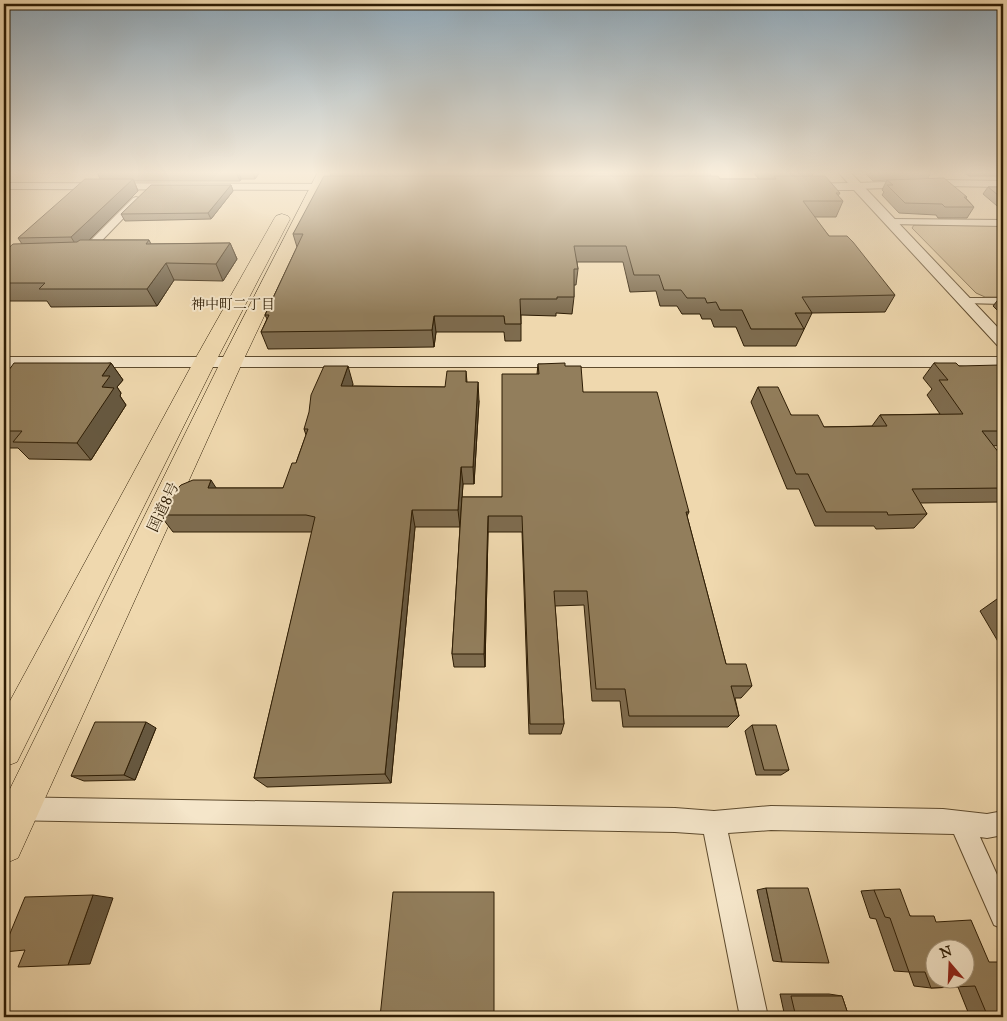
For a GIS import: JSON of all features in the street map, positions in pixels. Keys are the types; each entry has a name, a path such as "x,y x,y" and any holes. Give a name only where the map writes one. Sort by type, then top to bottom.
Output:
{"highway":[{"name":"国道8号","path":"4,749 205,361 289,220"},
{"name":"国道8号","path":"4,844 12,809 232,361 295,220"}],"street":[{"path":"73,255 83,255 118,220"},
{"path":"889,220 1003,342"},
{"path":"891,222 1003,224"},
{"path":"966,301 1003,302"},
{"path":"4,362 1003,362"},
{"path":"12,809 669,820 714,823 771,818 944,821 962,825 987,826 1003,824"},
{"path":"714,823 754,1017"},
{"path":"962,825 1003,916"}],"shaded area":[{"path":"914,225 1003,225 1003,297 985,297 976,293 912,228"}],"building":[{"path":"39,220 90,220 71,237 18,238"},
{"path":"301,220 817,220 829,236 847,236 895,295 802,297 812,313 795,313 804,329 751,329 742,310 720,310 716,302 707,303 705,298 687,298 681,290 664,290 659,275 634,275 626,246 574,246 578,269 574,269 574,297 520,299 521,324 505,324 504,316 434,316 432,330 261,332 269,315 265,315 303,234 293,234"},
{"path":"80,240 149,240 146,244 230,243 216,264 166,263 147,289 39,289 45,283 4,283 4,252 13,244 77,242"},
{"path":"14,363 111,363 102,376 110,376 102,387 114,388 77,443 13,442 22,431 4,431 4,377"},
{"path":"565,363 565,366 581,366 583,392 657,392 689,512 686,512 726,664 746,664 752,686 731,686 739,716 629,716 625,689 596,689 587,591 554,591 564,724 530,724 522,516 488,516 484,654 452,654 462,497 502,497 502,374 539,374 538,364"},
{"path":"934,363 956,363 959,366 1000,365 1003,369 1003,431 982,431 1003,458 1003,488 912,489 927,514 888,515 887,512 826,512 808,474 796,474 758,387 778,387 791,415 818,415 824,427 887,426 880,415 963,414 939,380 948,380"},
{"path":"324,366 348,366 341,386 445,387 447,371 466,371 466,382 478,382 473,467 461,467 458,510 412,510 385,774 254,778 315,517 306,515 160,515 169,497 181,485 193,480 211,480 208,488 283,488 292,463 296,463 308,429 304,429 311,395"},
{"path":"1003,598 1003,608 997,599"},
{"path":"95,722 146,722 124,775 71,776"},
{"path":"752,725 776,725 789,770 764,770"},
{"path":"766,888 808,888 829,963 782,962"},
{"path":"900,889 910,916 934,916 936,922 971,920 989,962 1003,962 1003,1017 988,1017 974,986 974,938 924,938 924,972 909,972 890,918 885,917 874,890"},
{"path":"393,892 494,892 494,1017 380,1017"},
{"path":"93,895 68,965 18,967 25,950 4,952 25,897"},
{"path":"791,996 842,996 849,1017 796,1017"}],"district":[{"name":"神中町二丁目","path":"233,304"}]}
